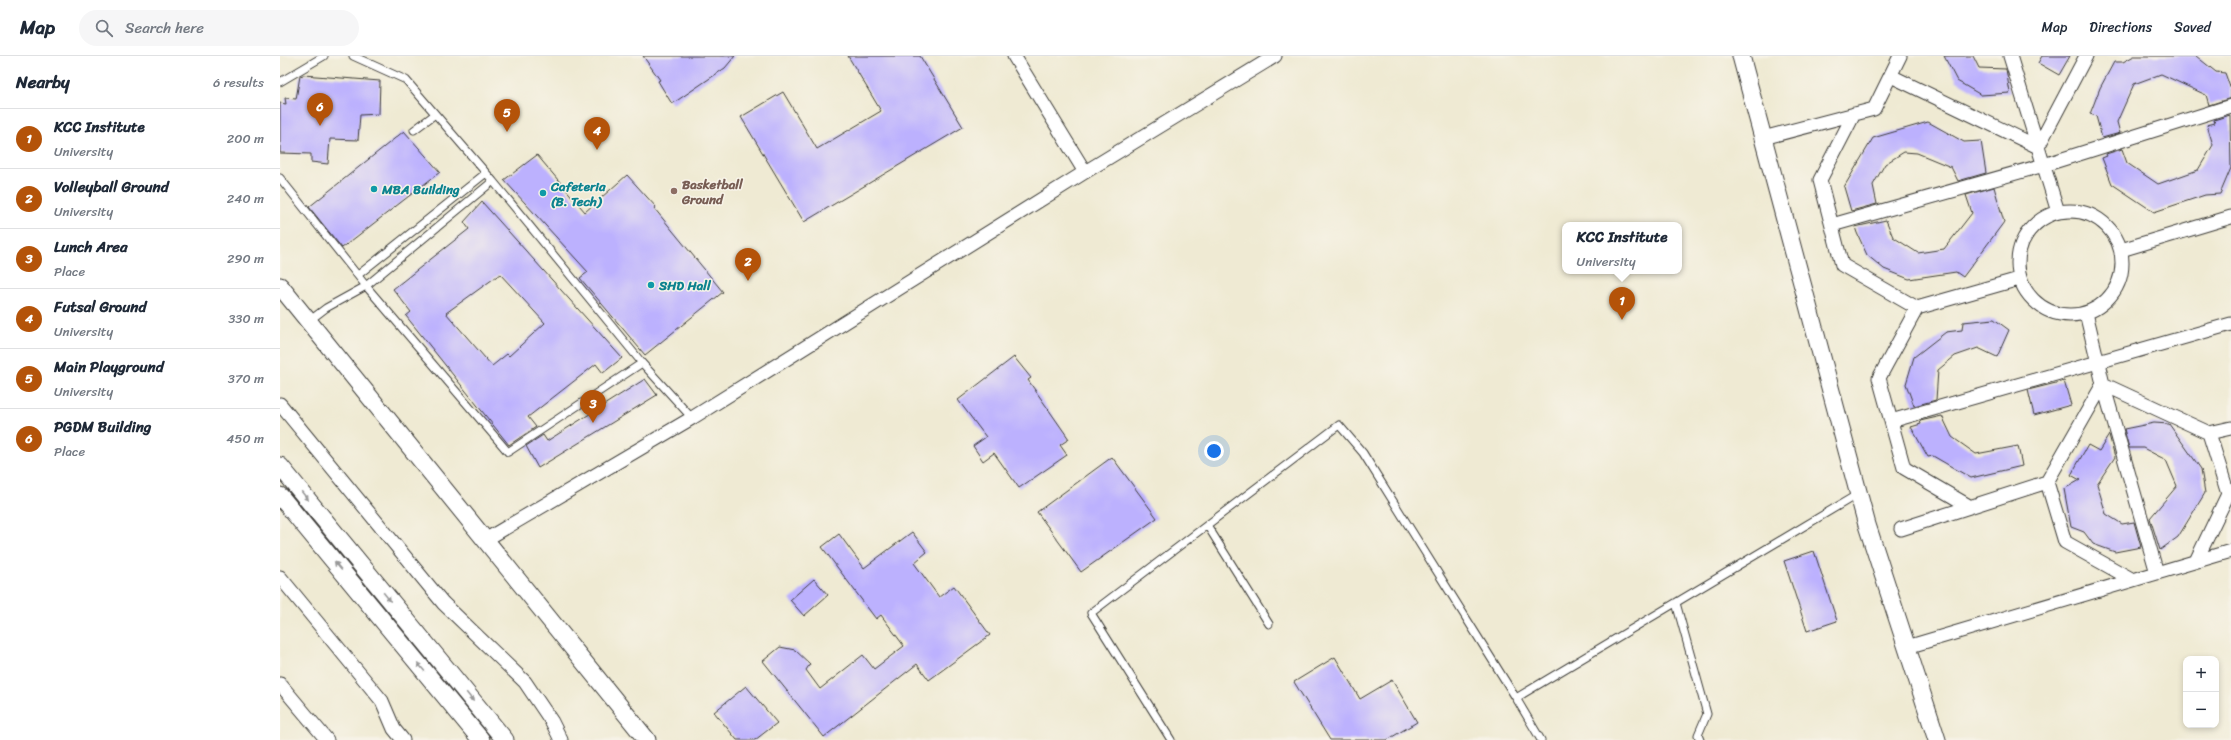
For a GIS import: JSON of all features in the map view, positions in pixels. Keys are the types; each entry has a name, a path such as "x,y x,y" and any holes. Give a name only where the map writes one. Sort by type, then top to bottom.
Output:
{"street":[{"path":"1014,56 1085,172"},
{"path":"485,540 692,418 1085,172 1256,61 1275,56"},
{"path":"1741,56 1858,494 1937,740"},
{"path":"1763,138 1874,109 1900,56"},
{"path":"2010,56 2058,212"},
{"path":"2038,147 2086,56"},
{"path":"1891,76 2038,147"},
{"path":"1832,225 2044,165 2231,106"},
{"path":"1854,114 1820,180 1842,265 1917,308"},
{"path":"2058,212 2078,212 2097,218 2112,232 2121,250 2123,270 2116,290 2103,305 2086,313 2064,316 2044,309 2029,296 2019,279 2018,257 2025,237 2038,222 2058,212"},
{"path":"2121,250 2231,217"},
{"path":"1969,506 1904,468 1879,378 1917,308 2019,279"},
{"path":"280,286 648,740"},
{"path":"2086,313 2103,384 2157,573"},
{"path":"1891,421 2231,324"},
{"path":"2103,384 2209,432 2231,428"},
{"path":"1901,529 2047,482 2103,384"},
{"path":"280,404 443,603 525,682 552,722 561,740"},
{"path":"2196,561 2228,494 2209,432"},
{"path":"280,466 505,740"},
{"path":"2047,482 2065,542 2133,580"},
{"path":"280,496 481,740"},
{"path":"1906,647 2231,551"},
{"path":"280,578 382,701 394,728 403,740"},
{"path":"282,690 327,740"}],"lane":[{"path":"280,82 324,56"},
{"path":"353,56 406,80 434,115 493,181 642,363 692,418"},
{"path":"414,130 434,115"},
{"path":"358,275 486,173"},
{"path":"280,178 366,286 508,452 642,363"},
{"path":"309,322 326,308 366,286 493,181"},
{"path":"1171,740 1091,614 1339,425 1363,453 1541,740"},
{"path":"1516,698 1858,494"},
{"path":"1207,525 1269,624"},
{"path":"1676,603 1707,714 1698,735 1700,740"}],"building":[{"path":"643,56 735,56 725,68 672,104 658,81 660,80"},
{"path":"848,56 920,56 963,127 804,222 741,117 783,92 817,149 881,111"},
{"path":"1944,56 1973,56 1979,68 2006,69 2010,93 1981,95 1957,81"},
{"path":"2042,56 2070,56 2059,75 2038,63"},
{"path":"2134,56 2196,56 2216,72 2225,73 2231,90 2231,98 2209,105 2206,95 2161,74 2134,84 2117,122 2120,133 2102,138 2096,116 2090,114 2100,88 2114,62 2123,62"},
{"path":"300,76 380,81 379,114 360,115 358,140 330,139 328,164 311,162 311,154 280,153 280,103 286,104 285,98 296,99"},
{"path":"2230,115 2231,168 2220,194 2205,195 2154,212 2112,184 2102,158 2107,156 2106,154 2122,149 2127,163 2158,184 2198,170 2213,145 2207,125 2215,123 2214,120"},
{"path":"1928,122 1964,142 1981,141 1986,173 1958,181 1951,167 1917,153 1904,152 1885,164 1873,185 1877,204 1851,211 1844,187 1873,138"},
{"name":"MBA Building","path":"404,131 440,172 342,248 309,207"},
{"path":"537,155 585,212 627,175 656,207 654,208 723,292 645,355 580,278 588,272 504,180"},
{"path":"1994,187 2004,222 1963,277 1956,272 1909,279 1884,269 1867,255 1855,227 1886,220 1893,237 1918,253 1944,249 1972,213 1966,195"},
{"path":"482,202 622,358 603,373 596,364 528,417 536,427 509,445 406,316 411,312 393,289 469,229 464,222","holes":["500,274 545,323 509,356 507,354 492,366 446,313"]},
{"path":"1994,319 2009,330 1997,357 1978,348 1955,356 1938,370 1936,400 1914,406 1906,384 1914,357 1946,332 1962,330 1963,322"},
{"path":"1014,357 1031,378 1028,380 1069,439 1060,445 1067,455 1019,488 994,453 983,461 973,446 986,437 958,400"},
{"path":"645,379 657,395 538,468 526,446 543,435 547,441"},
{"path":"2064,381 2071,405 2034,415 2028,390"},
{"path":"1942,416 1952,437 1976,454 2018,446 2022,466 1971,478 1933,456 1928,457 1911,427 1921,424 1920,421"},
{"path":"2154,423 2169,424 2201,469 2205,493 2178,537 2160,550 2150,518 2177,486 2166,460 2143,448 2129,448 2124,429"},
{"path":"2109,435 2115,457 2097,484 2106,514 2122,524 2134,522 2141,547 2115,552 2093,544 2084,532 2071,527 2064,489 2080,480 2071,475 2088,445 2099,451"},
{"path":"1112,457 1157,518 1081,572 1037,512"},
{"path":"912,532 927,552 914,563 939,597 954,586 990,635 929,680 917,664 824,737 763,661 780,647 795,650 810,664 806,670 820,689 863,655 874,669 904,646 881,615 876,619 822,547 839,534 864,568"},
{"path":"1814,551 1837,621 1807,631 1784,561"},
{"path":"814,579 828,595 804,616 790,600"},
{"path":"1335,657 1360,699 1392,680 1417,722 1387,740 1330,740 1294,682"},
{"path":"746,686 777,723 755,740 737,740 714,712"}],"place":[{"name":"PGDM Building","path":"320,126"},
{"name":"Main Playground","path":"507,132"},
{"name":"Futsal Ground","path":"597,150"},
{"name":"MBA Building","path":"374,189"},
{"name":"Basketball Ground","path":"674,191"},
{"name":"Cafeteria (B. Tech)","path":"543,193"},
{"name":"Volleyball Ground","path":"748,281"},
{"name":"SHD Hall","path":"651,285"},
{"name":"KCC Institute","path":"1622,320"},
{"name":"Lunch Area","path":"593,423"}]}
